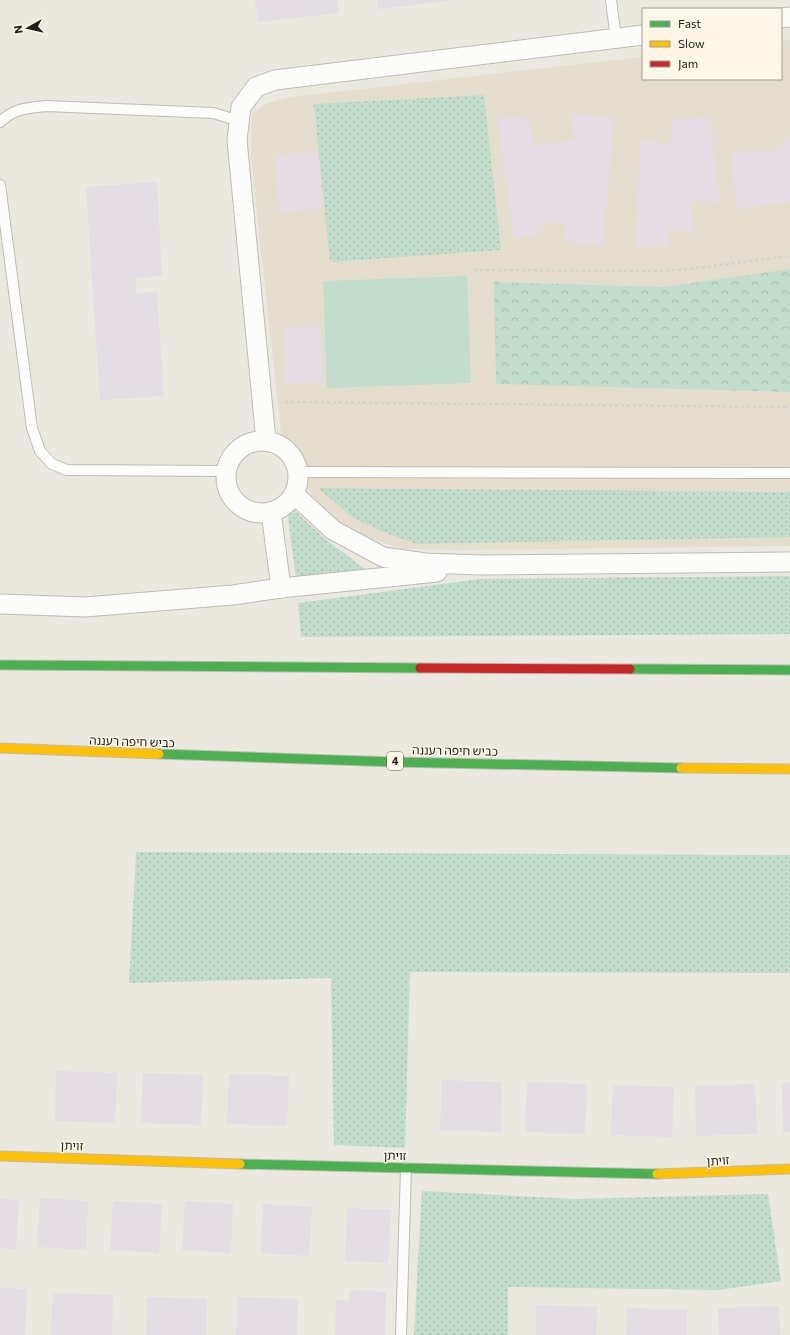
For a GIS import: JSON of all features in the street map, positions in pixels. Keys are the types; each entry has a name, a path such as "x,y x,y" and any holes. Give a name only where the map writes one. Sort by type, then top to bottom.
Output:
{"main road":[{"path":"0,665 790,670"},
{"name":"כביש חיפה רעננה","path":"0,748 219,757 790,769"},
{"name":"זויתן","path":"0,1156 281,1166 678,1174 790,1169"}],"street":[{"path":"266,441 237,140 241,107 256,87 275,80 642,35"},
{"path":"259,440 266,441 271,441 282,446 291,454 297,465 299,477 297,489 291,499 282,508 271,512 259,513 248,511 238,504 230,495 226,483 226,471 230,459 237,450 247,443 259,440"},
{"path":"294,494 333,530 384,557 425,563 481,566 790,562"},
{"path":"271,512 281,588"},
{"path":"0,604 85,607 233,595 281,588 503,565"}],"lane":[{"path":"611,0 616,38"},
{"path":"0,122 8,115 22,109 46,106 213,113 240,121"},
{"path":"0,185 32,428 40,450 52,464 67,470 226,471"},
{"path":"298,472 790,473"},
{"path":"401,1335 406,1168"}],"path":[{"path":"474,270 655,271 689,269 790,256"},
{"path":"263,402 790,407"}],"shaded area":[{"path":"790,40 790,546 463,550 401,549 341,527 308,490 282,443 251,157 252,114 267,103 291,97 642,57 642,80 782,80 782,41"}],"green space":[{"path":"484,95 501,250 330,262 314,104"},
{"path":"790,269 790,392 496,384 494,282 663,287"},
{"path":"467,276 471,383 327,388 323,281"},
{"path":"318,488 790,492 790,537 417,544 386,533 355,519"},
{"path":"286,502 324,538 369,572 296,579"},
{"path":"790,576 790,634 301,637 298,603 480,579"},
{"path":"136,852 790,855 790,973 410,972 405,1148 334,1145 331,978 129,983"},
{"path":"422,1191 577,1199 768,1194 781,1281 719,1290 508,1287 508,1335 414,1335"}],"building":[{"path":"255,0 337,0 339,13 258,22"},
{"path":"377,0 449,0 449,1 378,9"},
{"path":"571,114 614,117 603,246 563,241 567,223 539,222 544,232 514,239 497,117 528,118 535,146 575,140"},
{"path":"710,117 720,203 690,201 693,233 668,229 667,247 636,246 640,138 670,145 672,119"},
{"path":"790,135 790,202 737,209 730,154 778,149"},
{"path":"318,152 322,209 279,212 275,155"},
{"path":"157,182 162,276 136,278 136,293 157,292 164,396 100,400 86,187"},
{"path":"320,326 323,382 285,384 282,328"},
{"path":"56,1071 117,1073 115,1123 55,1121"},
{"path":"143,1073 203,1075 201,1125 141,1123"},
{"path":"229,1074 289,1076 287,1126 227,1124"},
{"path":"442,1080 502,1082 501,1132 440,1130"},
{"path":"527,1082 587,1084 585,1134 525,1132"},
{"path":"782,1083 790,1083 790,1132 783,1133"},
{"path":"755,1084 757,1134 696,1136 695,1086"},
{"path":"613,1085 674,1087 672,1137 611,1135"},
{"path":"40,1198 88,1201 86,1250 37,1247"},
{"path":"0,1199 19,1200 16,1249 0,1248"},
{"path":"113,1201 162,1204 159,1253 110,1250"},
{"path":"185,1201 233,1204 231,1253 182,1250"},
{"path":"263,1204 312,1207 309,1256 261,1253"},
{"path":"347,1208 391,1210 388,1263 345,1261"},
{"path":"0,1288 27,1289 25,1335 0,1335"},
{"path":"350,1290 386,1292 385,1335 335,1335 336,1300 349,1301"},
{"path":"53,1293 113,1295 112,1335 51,1335"},
{"path":"147,1297 207,1299 206,1335 146,1335"},
{"path":"238,1297 298,1299 297,1335 236,1335"},
{"path":"536,1305 597,1307 596,1335 536,1335"},
{"path":"779,1306 780,1335 719,1335 718,1308"},
{"path":"627,1308 687,1310 687,1335 626,1335"}],"traffic: fast":[{"path":"0,665 420,668"},
{"path":"630,669 790,670"},
{"path":"159,754 395,762 681,768"},
{"path":"240,1164 657,1174"}],"traffic: slow":[{"path":"0,748 159,754"},
{"path":"681,768 790,769"},
{"path":"0,1156 240,1164"},
{"path":"657,1174 790,1169"}],"traffic: jam":[{"path":"420,668 630,669"}]}
